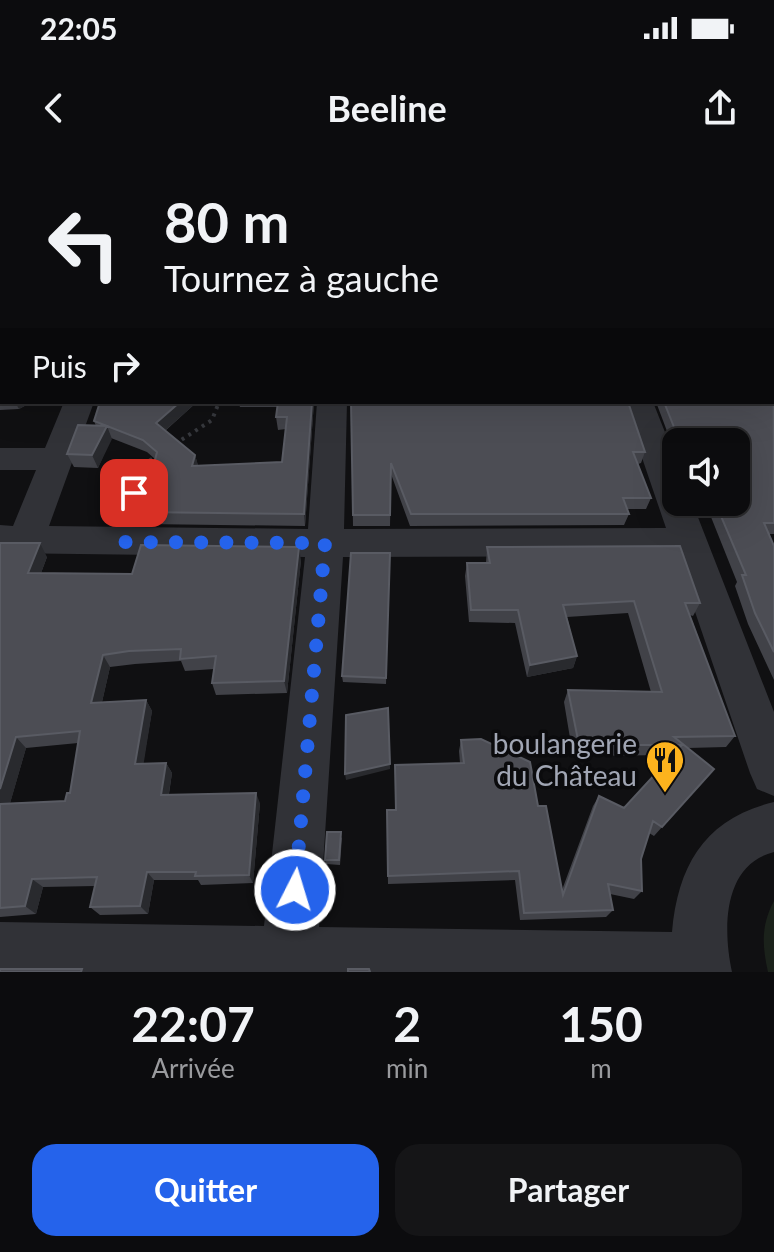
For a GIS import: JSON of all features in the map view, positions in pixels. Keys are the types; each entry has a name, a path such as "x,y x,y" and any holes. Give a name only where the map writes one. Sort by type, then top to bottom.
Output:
{"street":[{"path":"78,404 57,459 13,539 325,543 691,542"},
{"path":"289,953 325,543 332,404"},
{"path":"639,404 774,773"},
{"path":"0,459 57,459"},
{"path":"0,950 289,953 702,966 701,904 718,862 749,834 774,827"}],"path":[{"path":"125,542 138,469 212,420 218,404"}],"shaded area":[{"path":"774,901 774,972 768,972 764,935"}],"building":[{"path":"99,404 178,404 156,423 195,455 192,466 282,462 287,417 276,417 278,404 312,404 304,514 142,512 157,452 143,440 94,421"},
{"path":"351,404 629,404 645,452 633,452 651,498 623,498 629,514 411,514 391,463 390,515 353,515"},
{"path":"665,404 774,404 774,523 764,523 774,546 774,652 755,613 742,575 746,575 721,516 750,516 750,428 674,428"},
{"path":"78,425 107,426 92,455 67,454"},
{"path":"0,543 40,543 28,573 132,574 141,545 299,547 284,681 212,683 216,656 180,659 181,649 129,651 103,655 91,703 146,700 135,764 166,763 161,795 256,793 249,875 195,876 196,872 147,872 140,906 90,907 97,877 32,879 25,906 0,908 0,804 65,801 67,793 70,793 80,731 16,737 0,789"},
{"path":"680,546 700,603 685,603 735,736 674,737 714,769 662,827 653,821 641,859 642,891 608,884 613,910 524,913 519,871 388,876 387,810 396,810 395,765 464,763 461,740 481,739 530,762 538,806 546,806 563,895 599,796 624,808 682,745 579,745 568,690 662,692 634,601 563,605 577,656 530,665 518,610 471,610 467,563 490,563 487,547"},
{"path":"351,553 390,553 386,678 342,676"},
{"path":"388,708 390,764 345,774 346,715"},
{"path":"327,832 341,832 339,860 325,860"},
{"path":"0,969 82,969 81,972 0,972"},
{"path":"348,969 369,969 370,972 348,972"}],"place":[{"name":"boulangerie du Château","path":"665,794"}],"route":[{"path":"134,493 125,542 325,543 295,890"}]}
